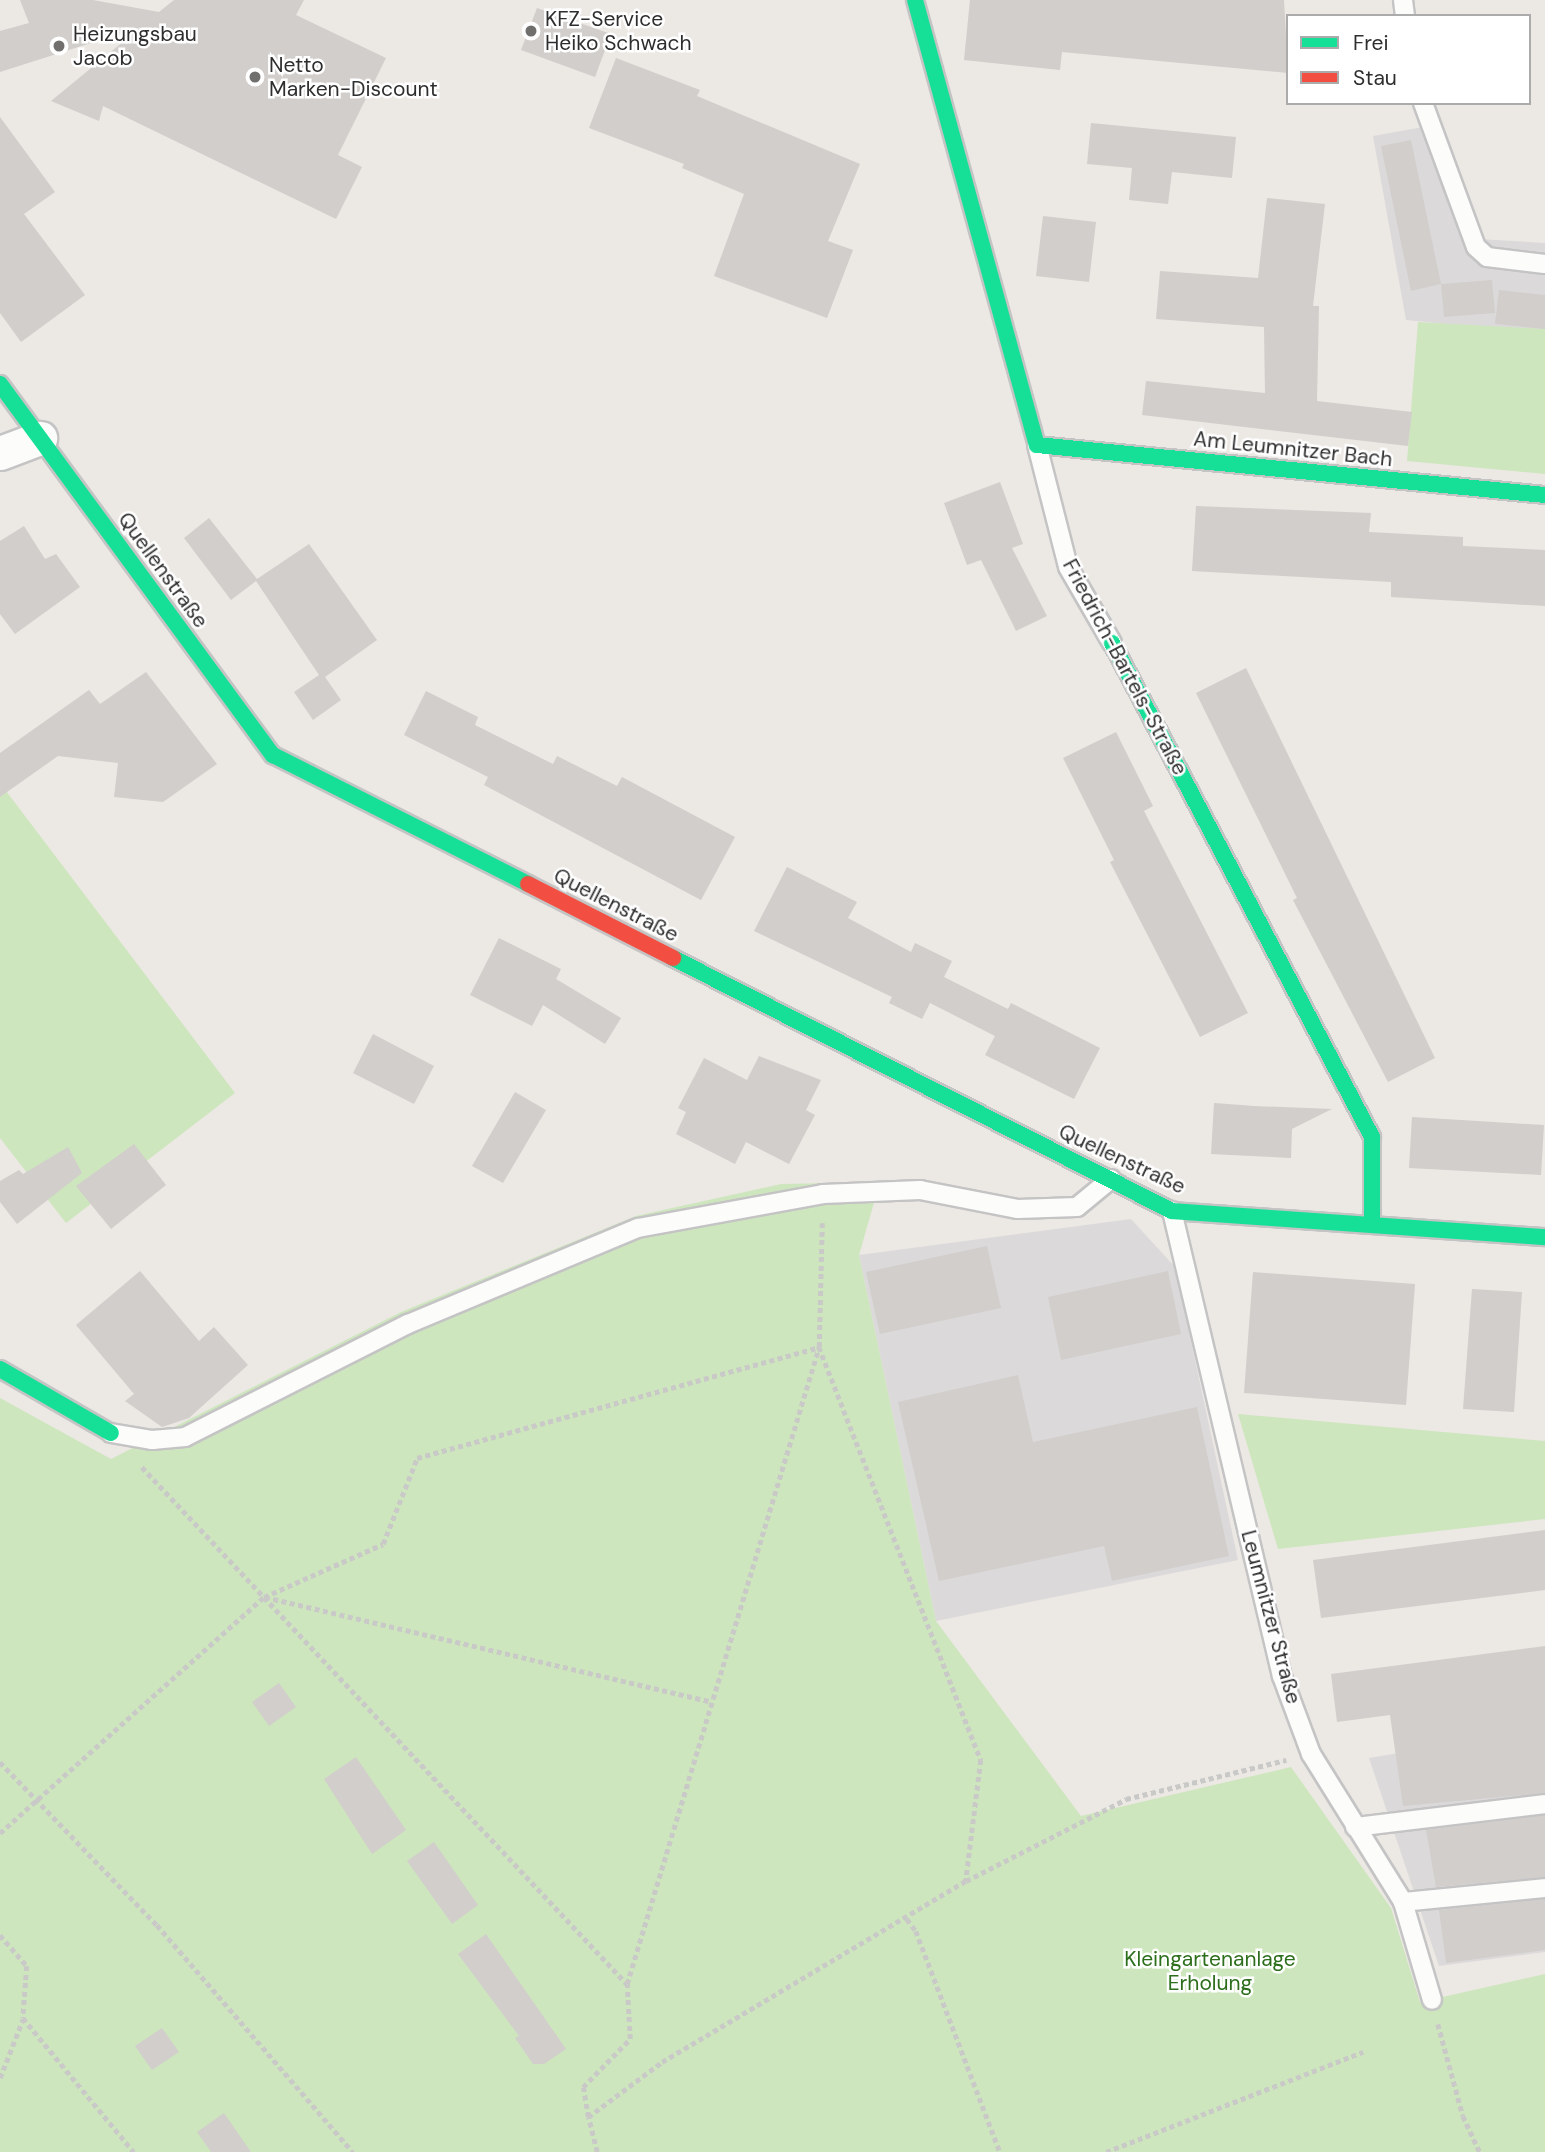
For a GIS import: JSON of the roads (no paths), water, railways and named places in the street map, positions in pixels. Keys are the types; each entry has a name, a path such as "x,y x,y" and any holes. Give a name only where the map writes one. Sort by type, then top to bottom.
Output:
{"street":[{"name":"Friedrich-Bartels-Straße","path":"915,0 1037,445"},
{"name":"Quellenstraße","path":"0,384 273,755 1172,1211 1372,1224"},
{"path":"0,453 40,438"},
{"name":"Am Leumnitzer Bach","path":"1037,445 1545,495"},
{"name":"Friedrich-Bartels-Straße","path":"1112,643 1372,1137 1372,1224"},
{"path":"1372,1224 1545,1237"},
{"path":"0,1369 111,1433"}],"lane":[{"path":"1424,105 1476,247 1486,257 1545,264"},
{"name":"Friedrich-Bartels-Straße","path":"1037,445 1068,568 1112,643"},
{"path":"111,1433 152,1440 185,1437 408,1324 638,1228 823,1194 920,1190 1018,1209 1077,1207 1111,1179"},
{"name":"Leumnitzer Straße","path":"1172,1211 1282,1676 1311,1754 1403,1902 1432,2000"},
{"path":"1355,1827 1545,1804"},
{"path":"1403,1902 1545,1888"}],"place":[{"name":"KFZ-Service Heiko Schwach","path":"531,31"},
{"name":"Heizungsbau Jacob","path":"59,46"},
{"name":"Netto Marken-Discount","path":"255,77"}],"park label":[{"name":"Kleingartenanlage Erholung","path":"1210,1971"}]}
